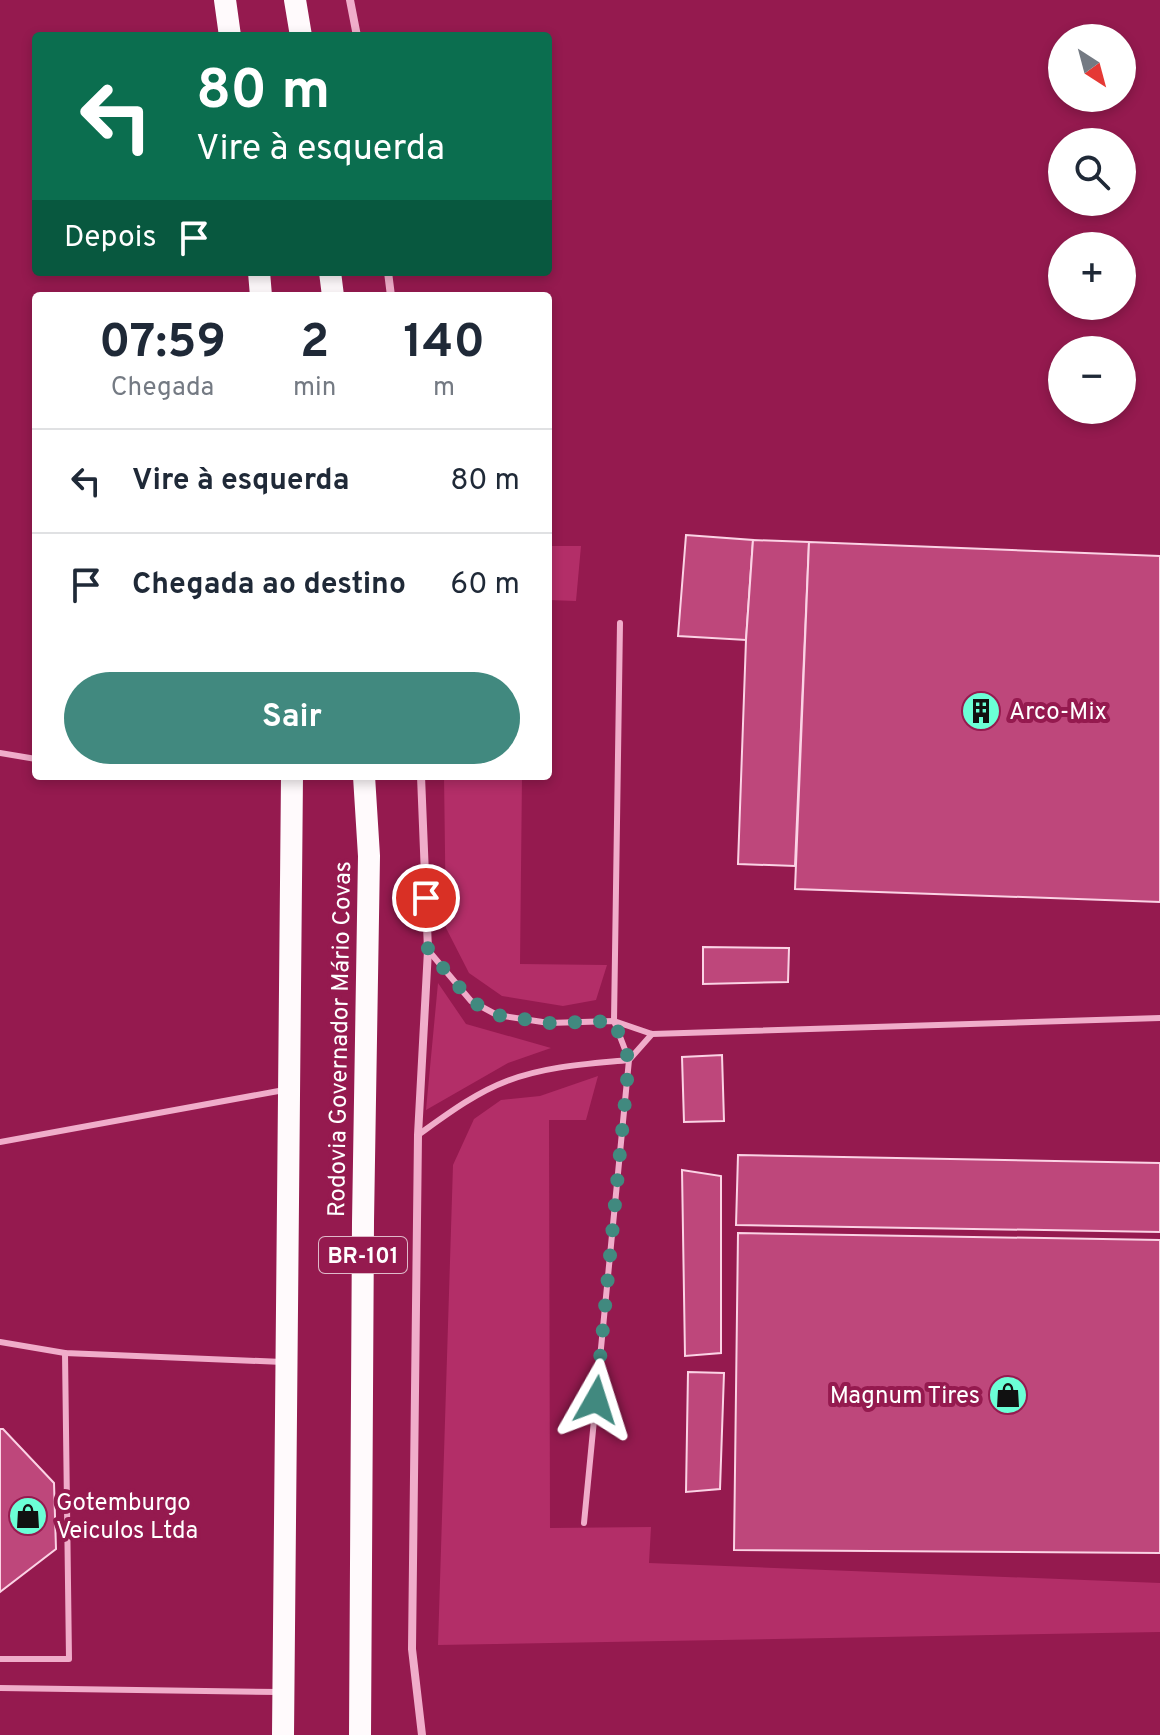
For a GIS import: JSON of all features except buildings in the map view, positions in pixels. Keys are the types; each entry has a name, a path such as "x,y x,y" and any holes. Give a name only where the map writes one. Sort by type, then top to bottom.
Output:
{"highway":[{"path":"225,0 229,32"},
{"path":"295,0 300,32"},
{"name":"Rodovia Governador Mário Covas","path":"283,1735 292,780"},
{"name":"Rodovia Governador Mário Covas","path":"360,1735 369,856 364,780"}],"street":[{"path":"350,0 356,32"},
{"path":"421,780 428,950 418,1135 412,1649 422,1735"}],"lane":[{"path":"584,1523 629,1060 614,1021 620,623"},
{"path":"0,753 32,758"},
{"path":"428,950 471,1001 497,1015 549,1023 614,1021 652,1034 1160,1018"},
{"path":"418,1135 471,1099 507,1081 557,1067 629,1060 652,1034"},
{"path":"0,1142 289,1089"},
{"path":"0,1342 65,1353 286,1362"},
{"path":"0,1659 69,1659 65,1353"},
{"path":"0,1688 283,1692"}],"shaded area":[{"path":"552,546 581,546 576,601 552,600"},
{"path":"444,780 522,780 520,964 607,965 596,1000 563,1006 502,996 469,973 446,928"},
{"path":"438,983 466,1024 551,1048 508,1063 426,1110"},
{"path":"598,1076 586,1120 549,1120 550,1528 651,1527 649,1563 1160,1583 1160,1632 438,1645 453,1165 474,1119 501,1100 540,1096"}],"place":[{"name":"Arco-Mix","path":"981,711"},
{"name":"Magnum Tires","path":"1008,1395"},
{"name":"Gotemburgo Veiculos Ltda","path":"28,1516"}],"route":[{"path":"426,898 428,950 471,1001 497,1015 549,1023 614,1021 629,1060 596,1400"}]}
